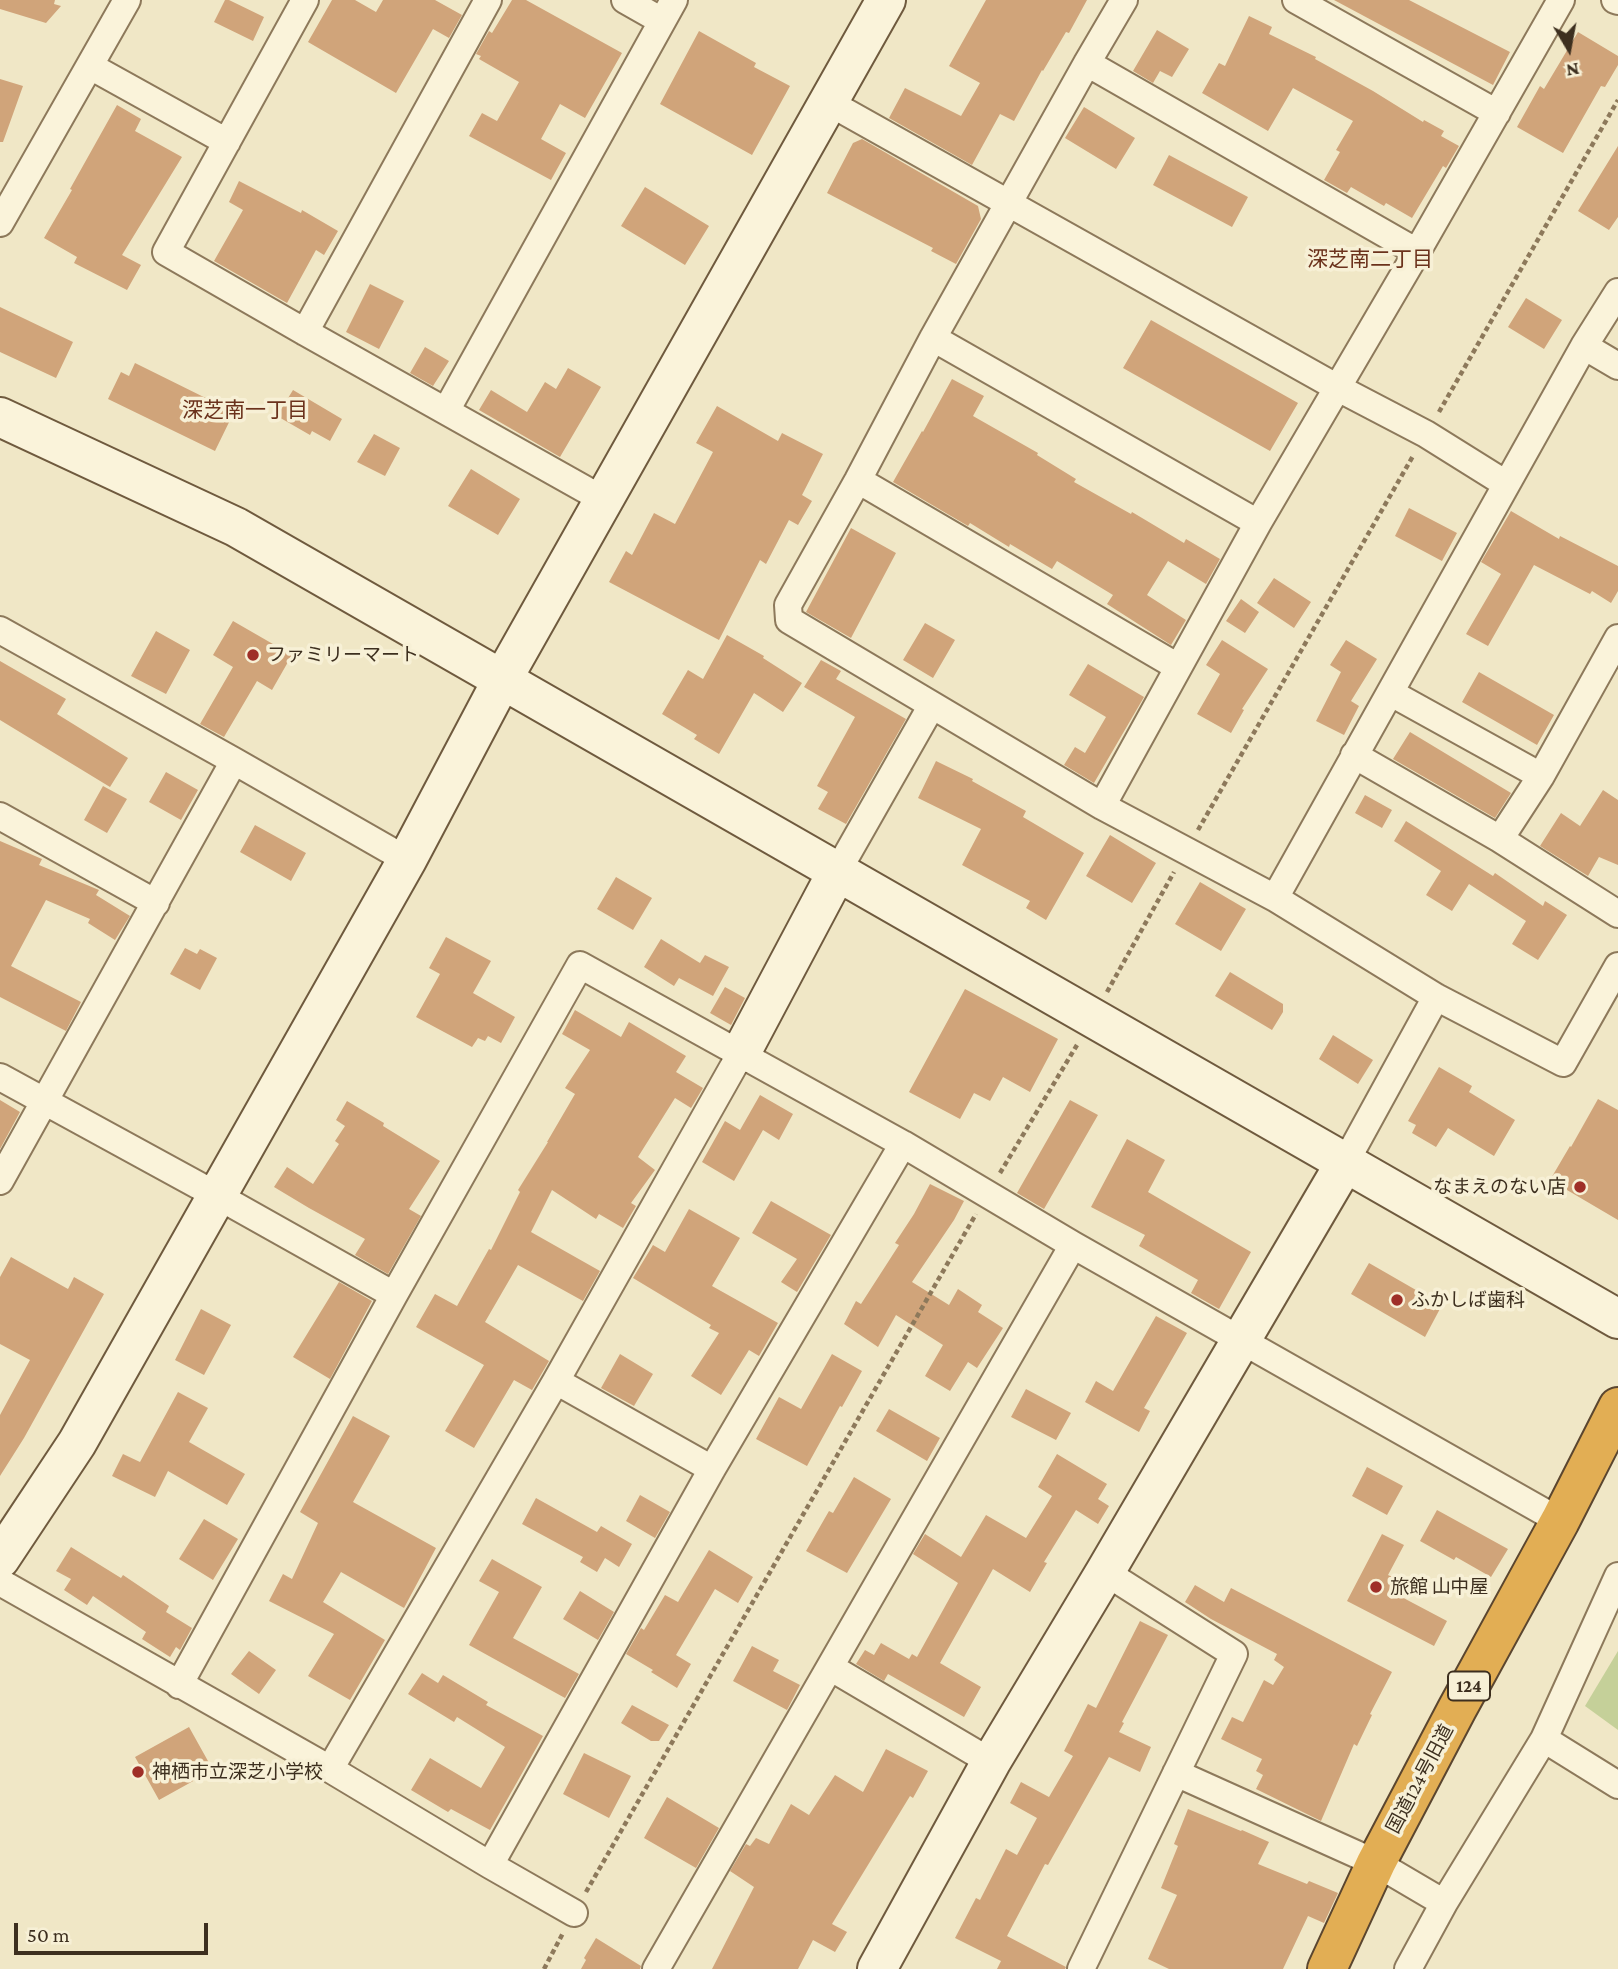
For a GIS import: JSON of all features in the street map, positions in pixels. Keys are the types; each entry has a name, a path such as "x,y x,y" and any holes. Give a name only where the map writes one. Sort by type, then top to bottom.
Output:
{"highway":[{"name":"国道124号旧道","path":"1327,1969 1376,1863 1560,1521 1618,1407"}],"street":[{"path":"0,223 127,0"},
{"path":"305,0 166,251 604,500"},
{"path":"305,332 488,0"},
{"path":"446,411 668,10 625,0"},
{"path":"0,1559 77,1443 407,860 502,680 886,0"},
{"path":"1124,0 933,338 788,605 789,620 1102,806 1275,898 1436,997 1563,1063 1618,966"},
{"path":"1296,0 1497,113"},
{"path":"1102,806 1258,523 1561,0"},
{"path":"1087,63 1417,252"},
{"path":"90,66 227,142"},
{"path":"828,102 1338,388 1426,434 1506,484"},
{"path":"1275,898 1584,346 1618,292"},
{"path":"933,338 1258,523"},
{"path":"1584,346 1618,366"},
{"path":"0,417 236,527 1618,1319"},
{"path":"858,480 1178,667"},
{"path":"0,630 407,860"},
{"path":"1500,839 1541,776 1618,638"},
{"path":"1391,693 1541,776"},
{"path":"330,1769 556,1381 741,1053 837,872 932,705"},
{"path":"1354,755 1500,839 1618,914"},
{"path":"0,1181 234,761"},
{"path":"0,816 156,903"},
{"path":"180,1685 394,1295 580,965 903,1144 1073,1245 1560,1521"},
{"path":"877,1969 991,1762 1345,1163 1436,997"},
{"path":"0,1077 394,1295"},
{"path":"490,1865 712,1469 903,1144"},
{"path":"656,1969 1073,1245"},
{"path":"556,1381 712,1469"},
{"path":"1081,1969 1234,1654 1105,1572"},
{"path":"1408,1969 1444,1903 1544,1739 1618,1576"},
{"path":"0,1583 330,1769 574,1913"},
{"path":"830,1667 991,1762"},
{"path":"1544,1739 1618,1785"},
{"path":"1175,1773 1376,1863 1444,1903"}],"path":[{"path":"544,1969 988,1194 1093,1018 1186,850 1618,100"}],"green space":[{"path":"1618,1651 1618,1730 1585,1706"}],"building":[{"path":"0,0 55,0 54,4 61,6 46,23 0,9"},
{"path":"225,0 264,17 253,41 214,22"},
{"path":"332,0 355,0 376,12 383,0 435,0 462,15 449,38 433,29 396,93 308,42"},
{"path":"512,0 526,0 622,53 585,118 560,104 541,139 566,153 551,180 469,136 482,113 497,121 519,82 479,59 481,56 476,54"},
{"path":"986,0 1087,0 1069,33 1066,32 1042,70 1014,121 1000,114 972,165 889,118 905,88 961,116 980,83 949,66"},
{"path":"1334,0 1409,0 1510,52 1493,85"},
{"path":"1249,16 1272,27 1269,34 1316,57 1315,59 1423,122 1424,120 1444,131 1441,136 1459,146 1446,168 1443,166 1412,218 1351,187 1347,193 1324,180 1340,152 1336,150 1353,121 1293,88 1268,131 1202,93 1219,63 1225,66"},
{"path":"1157,30 1189,49 1172,77 1160,71 1153,83 1133,71"},
{"path":"699,31 756,63 754,67 790,86 752,155 660,104"},
{"path":"1578,32 1618,56 1618,65 1605,87 1601,86 1563,153 1517,127 1540,86 1544,89"},
{"path":"0,79 23,86 3,142 0,142"},
{"path":"117,105 141,119 135,131 182,157 122,255 141,265 127,290 74,263 77,257 44,238"},
{"path":"1084,107 1135,138 1116,169 1065,138"},
{"path":"862,139 978,206 981,219 956,264 931,251 933,248 827,193 853,143"},
{"path":"1618,146 1618,217 1609,230 1578,211"},
{"path":"1169,155 1248,197 1232,227 1153,185"},
{"path":"239,181 301,213 302,210 338,231 324,255 316,250 287,303 214,261 243,210 229,202"},
{"path":"645,187 709,226 685,265 621,226"},
{"path":"370,284 404,301 379,349 346,332"},
{"path":"1526,298 1562,320 1544,349 1508,327"},
{"path":"0,307 73,342 56,378 0,352"},
{"path":"1151,320 1298,403 1270,451 1123,368"},
{"path":"425,347 449,361 433,386 410,373"},
{"path":"135,363 234,412 215,451 108,399 121,372 129,376"},
{"path":"568,368 601,387 560,457 479,410 491,390 527,412 545,382 556,389"},
{"path":"952,379 984,396 973,416 1038,453 1037,455 1076,479 1074,482 1184,543 1186,539 1220,559 1206,584 1168,561 1147,595 1186,620 1171,645 1107,604 1113,595 1057,561 1052,569 970,523 968,526 893,482"},
{"path":"293,390 342,419 330,441 312,431 310,435 277,416"},
{"path":"717,406 778,441 782,433 823,454 802,495 812,501 798,525 789,520 766,564 760,560 719,640 609,582 626,551 632,555 654,513 675,524 713,452 696,443"},
{"path":"374,434 400,448 385,476 357,462"},
{"path":"471,469 520,499 498,535 448,506"},
{"path":"1409,508 1457,533 1442,561 1395,536"},
{"path":"1511,511 1559,539 1560,536 1618,566 1618,591 1611,603 1592,591 1590,594 1534,565 1488,646 1466,634 1501,574 1481,562"},
{"path":"851,528 896,553 851,638 806,612"},
{"path":"1274,578 1311,602 1294,628 1257,603"},
{"path":"1241,599 1259,612 1245,633 1226,621"},
{"name":"ファミリーマート","path":"233,621 292,655 272,690 257,681 224,737 200,724 233,667 213,655"},
{"path":"925,623 955,640 933,678 903,660"},
{"path":"156,631 190,650 166,694 131,676"},
{"path":"727,635 764,656 763,658 802,683 783,712 754,693 719,754 694,739 697,735 662,714 688,670 703,679"},
{"path":"1222,640 1268,669 1242,709 1244,710 1231,733 1197,714 1220,674 1206,665"},
{"path":"1346,640 1377,659 1351,701 1359,706 1344,735 1316,721 1341,672 1330,665"},
{"path":"821,660 841,671 836,679 906,719 846,824 818,809 828,792 817,786 855,717 804,687"},
{"path":"0,661 66,699 57,714 128,758 110,787 0,720"},
{"path":"1088,664 1144,697 1094,783 1064,765 1075,747 1085,753 1106,717 1069,695"},
{"path":"1479,672 1554,715 1537,745 1462,702"},
{"path":"1410,732 1511,793 1495,818 1393,759"},
{"path":"936,761 973,779 972,781 1026,811 1023,817 1084,853 1046,920 1026,908 1030,901 962,865 981,829 918,798"},
{"path":"166,772 198,790 181,820 149,802"},
{"path":"103,786 127,799 107,833 84,820"},
{"path":"1603,790 1618,800 1618,865 1599,857 1588,876 1540,846 1561,813 1580,826"},
{"path":"1365,795 1392,810 1382,828 1355,813"},
{"path":"1406,821 1493,876 1495,873 1543,906 1545,901 1567,915 1538,960 1512,944 1526,921 1469,884 1452,911 1426,895 1441,871 1394,841"},
{"path":"255,825 306,853 291,881 240,852"},
{"path":"1110,835 1156,863 1132,903 1086,876"},
{"path":"0,841 42,859 39,865 99,890 96,895 130,916 115,940 88,923 90,919 46,900 11,966 81,1002 66,1031 0,997"},
{"path":"616,877 652,898 633,930 597,909"},
{"path":"1200,882 1246,909 1221,951 1175,924"},
{"path":"446,937 491,961 473,993 515,1017 501,1043 488,1036 485,1041 478,1038 472,1047 416,1017 440,974 429,968"},
{"path":"661,939 700,963 705,955 729,967 713,996 679,978 674,986 644,967"},
{"path":"185,948 197,954 200,949 217,958 200,990 170,974"},
{"path":"1230,972 1283,1004 1283,1012 1272,1030 1215,996"},
{"path":"725,987 745,998 731,1025 710,1013"},
{"path":"965,989 1058,1039 1030,1092 1003,1077 990,1101 974,1093 960,1119 909,1092"},
{"path":"575,1010 621,1037 629,1022 686,1056 676,1072 703,1088 691,1108 675,1098 638,1157 655,1170 631,1203 636,1206 623,1228 599,1214 596,1219 552,1190 531,1232 600,1271 583,1301 518,1265 485,1322 549,1361 532,1390 514,1380 474,1448 445,1431 484,1365 416,1327 435,1294 457,1306 489,1249 491,1250 520,1192 518,1190 575,1094 565,1088 590,1050 562,1034"},
{"path":"1333,1035 1373,1060 1358,1084 1319,1059"},
{"path":"1439,1067 1472,1086 1469,1092 1515,1120 1494,1156 1448,1128 1436,1147 1412,1133 1416,1125 1408,1121"},
{"path":"760,1095 793,1114 779,1140 763,1130 734,1181 702,1162 725,1121 740,1130"},
{"path":"1598,1099 1618,1110 1618,1220 1550,1180"},
{"path":"0,1100 20,1112 0,1149"},
{"path":"1070,1100 1098,1115 1044,1209 1017,1193"},
{"path":"347,1101 440,1161 409,1209 421,1216 388,1274 355,1255 365,1239 274,1187 287,1167 313,1184 339,1144 335,1141 345,1126 336,1120"},
{"path":"1127,1139 1165,1160 1148,1192 1251,1252 1219,1309 1191,1293 1198,1280 1139,1246 1145,1235 1091,1207"},
{"path":"930,1184 964,1201 912,1282 949,1305 958,1289 982,1305 978,1312 1003,1328 977,1368 968,1362 950,1391 925,1376 943,1345 896,1315 878,1347 844,1324 856,1301 861,1304 899,1245 895,1243"},
{"path":"771,1201 831,1235 797,1292 781,1282 797,1259 752,1233"},
{"path":"689,1209 740,1238 712,1286 778,1323 759,1356 749,1350 721,1395 691,1376 719,1333 709,1328 711,1325 633,1278 653,1245 665,1252"},
{"path":"11,1257 68,1289 74,1277 104,1294 0,1476 0,1415 30,1360 0,1344 0,1277"},
{"name":"ふかしば歯科","path":"1369,1263 1442,1305 1425,1337 1351,1294"},
{"path":"339,1282 372,1301 330,1379 293,1357"},
{"path":"201,1309 231,1325 204,1375 175,1360"},
{"path":"1156,1316 1187,1333 1144,1408 1150,1411 1139,1432 1085,1402 1096,1381 1113,1391"},
{"path":"620,1354 653,1374 634,1406 601,1388"},
{"path":"832,1354 862,1371 807,1466 756,1439 779,1397 801,1409"},
{"path":"1026,1389 1071,1413 1056,1440 1011,1417"},
{"path":"178,1392 208,1408 189,1442 245,1474 227,1505 168,1471 155,1497 112,1476 123,1454 140,1462"},
{"path":"889,1409 940,1438 927,1461 876,1431"},
{"path":"353,1416 390,1436 353,1502 436,1548 404,1608 341,1572 323,1602 385,1640 350,1700 308,1676 334,1634 269,1601 283,1574 292,1579 318,1523 300,1512"},
{"path":"1057,1454 1107,1484 1098,1499 1109,1506 1098,1524 1076,1510 1044,1562 1047,1563 1030,1592 993,1569 940,1663 981,1687 964,1717 888,1674 884,1681 856,1664 865,1650 874,1655 881,1643 909,1659 912,1654 917,1657 958,1583 913,1554 925,1534 961,1557 986,1515 1026,1538 1052,1496 1038,1487"},
{"path":"1367,1467 1403,1486 1387,1515 1352,1496"},
{"path":"854,1477 891,1499 847,1573 806,1551 829,1511 833,1513"},
{"path":"640,1495 670,1512 655,1538 626,1521"},
{"path":"536,1498 597,1532 601,1526 632,1544 619,1567 605,1558 597,1572 580,1562 583,1557 522,1524"},
{"path":"1437,1510 1508,1549 1491,1577 1420,1541"},
{"path":"204,1519 238,1539 213,1580 179,1559"},
{"name":"旅館 山中屋","path":"1382,1534 1404,1545 1388,1575 1401,1581 1394,1593 1447,1621 1434,1646 1347,1601"},
{"path":"71,1547 121,1578 123,1575 169,1606 166,1612 192,1628 180,1650 176,1647 170,1657 142,1639 146,1632 93,1596 87,1605 64,1590 71,1579 56,1571"},
{"path":"709,1550 753,1577 738,1603 715,1589 676,1655 691,1664 677,1688 626,1654 665,1595 678,1602"},
{"path":"492,1559 542,1587 513,1638 579,1674 565,1698 469,1645 499,1592 479,1581"},
{"path":"1195,1585 1224,1602 1231,1588 1392,1672 1357,1746 1354,1744 1321,1821 1256,1789 1263,1775 1256,1771 1262,1759 1221,1739 1232,1717 1243,1722 1264,1680 1273,1685 1284,1667 1274,1660 1277,1654 1185,1602"},
{"path":"580,1591 614,1612 598,1640 563,1619"},
{"path":"1140,1621 1168,1635 1119,1732 1151,1747 1140,1772 1109,1757 1048,1865 1045,1864 1007,1936 1066,1967 997,1969 1001,1961 955,1938 976,1898 980,1900 1006,1849 1017,1855 1037,1818 1010,1803 1021,1782 1049,1797 1073,1756 1064,1751 1088,1704 1096,1708"},
{"path":"752,1646 779,1660 773,1671 800,1685 787,1710 733,1681"},
{"path":"249,1651 276,1670 259,1694 231,1674"},
{"path":"422,1673 438,1683 443,1675 488,1702 486,1705 543,1736 490,1830 451,1809 448,1812 411,1790 430,1758 481,1788 505,1747 457,1717 454,1722 408,1694"},
{"path":"632,1705 669,1725 659,1741 651,1741 621,1723"},
{"path":"189,1727 213,1770 159,1800 135,1757"},
{"path":"886,1749 928,1771 832,1924 847,1932 835,1952 813,1940 798,1969 712,1969 754,1887 730,1871 746,1844 750,1846 756,1838 769,1844 791,1804 809,1815 835,1775 863,1792"},
{"path":"584,1753 631,1776 609,1818 563,1794"},
{"path":"667,1797 719,1828 696,1868 644,1838"},
{"path":"1188,1809 1269,1842 1258,1864 1307,1884 1309,1881 1338,1893 1324,1923 1308,1916 1283,1969 1169,1969 1148,1959 1177,1895 1161,1888 1178,1846 1174,1844"},
{"path":"596,1938 641,1966 640,1969 581,1969"}],"place":[{"name":"ファミリーマート","path":"253,655"},
{"name":"なまえのない店","path":"1580,1187"},
{"name":"ふかしば歯科","path":"1397,1300"},
{"name":"旅館 山中屋","path":"1376,1587"},
{"name":"神栖市立深芝小学校","path":"138,1772"}],"district":[{"name":"深芝南二丁目","path":"1370,260"},
{"name":"深芝南一丁目","path":"245,411"}]}
